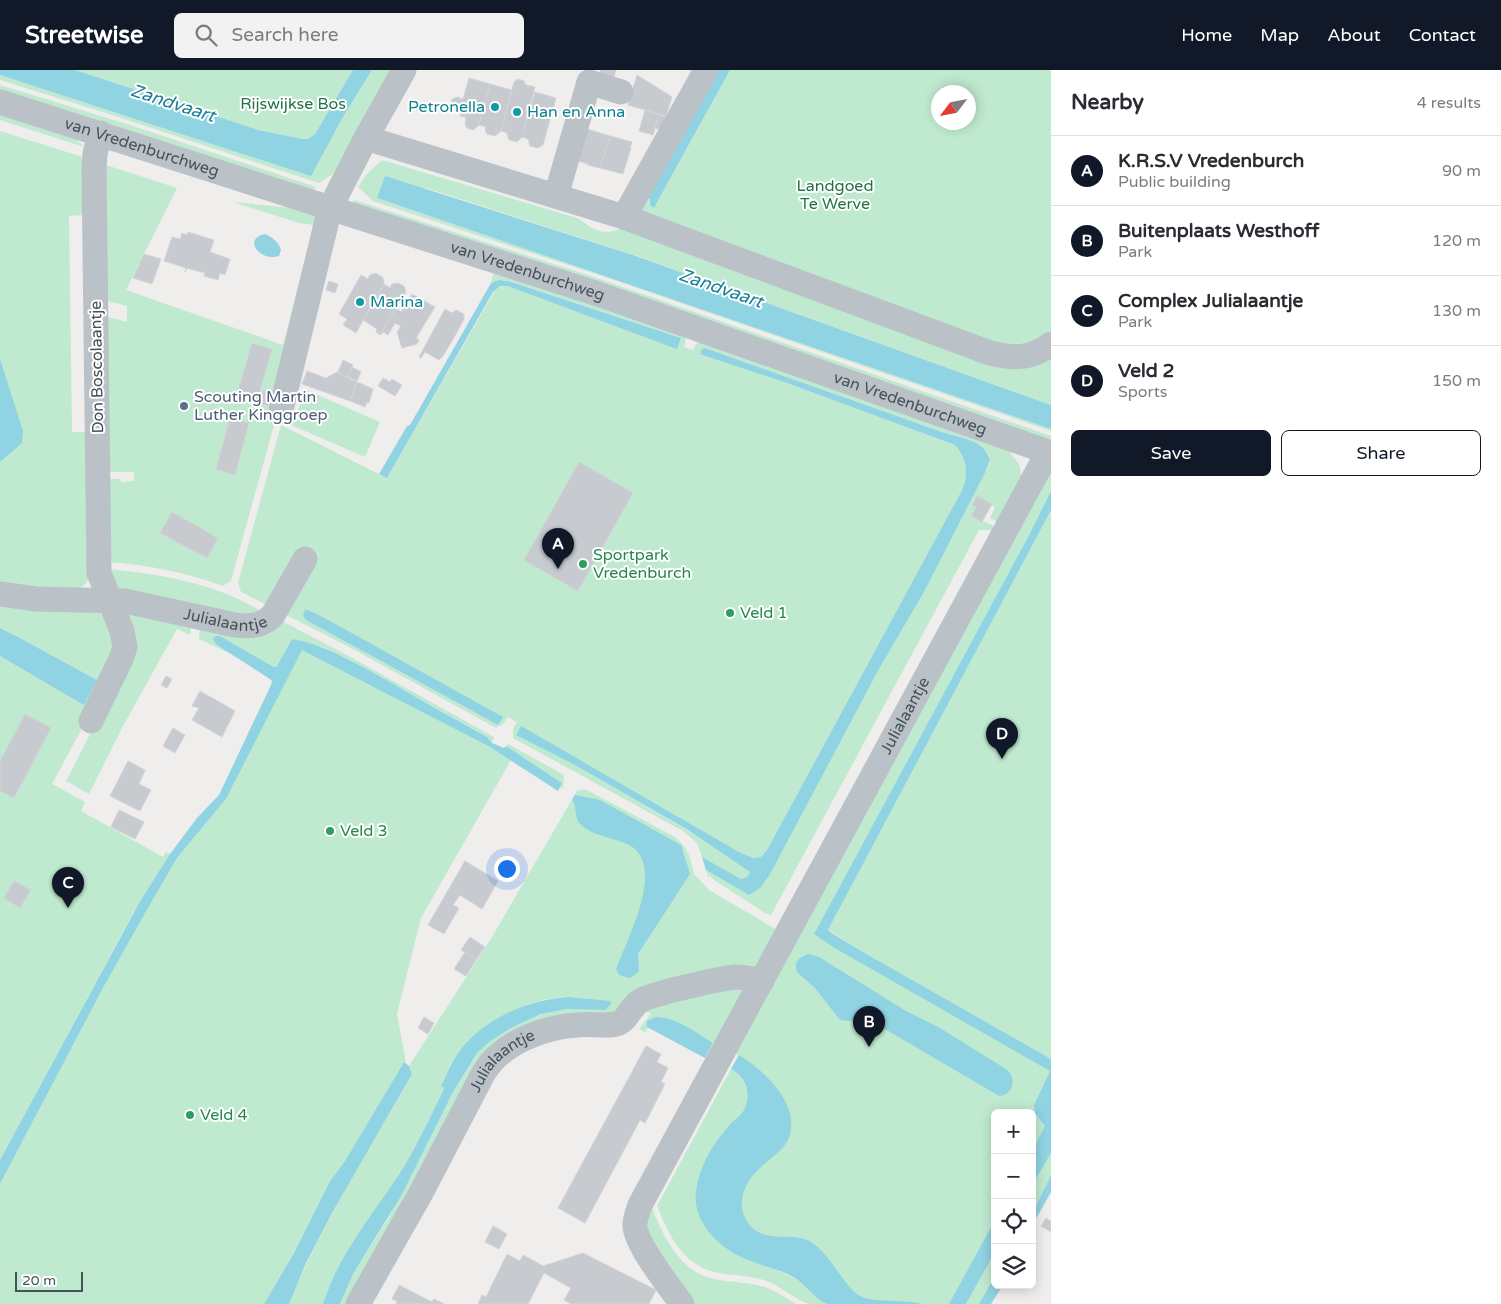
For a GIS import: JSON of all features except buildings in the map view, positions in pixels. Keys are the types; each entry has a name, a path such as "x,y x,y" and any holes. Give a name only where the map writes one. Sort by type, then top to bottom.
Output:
{"street":[{"path":"281,410 330,208 404,70"},
{"path":"624,217 706,70"},
{"path":"556,196 589,82 621,92"},
{"name":"van Vredenburchweg","path":"0,102 499,261 689,325 1050,452"},
{"name":"Don Boscolaantje","path":"100,133 94,169 99,573 111,600"},
{"path":"366,138 624,217 990,353 1020,358 1034,354 1051,344"},
{"name":"Julialaantje","path":"682,1304 642,1245 636,1227 638,1212 1050,452"},
{"name":"Julialaantje","path":"0,594 36,599 111,600 143,604 235,624 253,625 268,620 273,615 305,559"},
{"path":"92,721 124,650 124,637 111,600"},
{"name":"Julialaantje","path":"358,1304 422,1191 492,1060 516,1043 549,1030 578,1024 615,1024 622,1022 635,1004 649,997 730,978 744,977 762,981"}],"green space":[{"name":"Rijswijkse Bos","path":"75,70 353,70 315,134 308,139 303,139 258,130"},
{"path":"372,70 395,70 336,172 319,183 0,80 0,75 311,175"},
{"name":"Landgoed Te Werve","path":"713,70 719,70 650,194 650,198 656,205 730,70 1051,70 1051,405 640,257 426,188 377,198 1051,429 1051,431 611,279 373,201 358,187 366,175 382,160 577,218 592,228 601,231 613,231 629,223 639,214"},
{"path":"0,85 130,125 316,187 314,192 0,91"},
{"path":"0,114 75,138 84,147 0,120"},
{"path":"0,131 86,158 85,215 69,216 72,432 88,432 89,579 78,590 0,585"},
{"path":"103,164 177,188 126,290 283,345 313,230 273,414 274,425 231,581 223,586 166,570 107,562 106,479 121,479 121,482 134,481 134,472 106,472 104,316 127,322 127,306 104,300"},
{"path":"354,200 588,275 1051,436 1051,441 352,205"},
{"path":"233,202 292,208 317,215 313,225 299,223"},
{"name":"Sportpark Vredenburch","path":"494,272 683,334 686,340 684,347 693,350 696,344 702,340 1007,449 1019,464 1022,479 1002,524 990,518 995,507 977,496 972,505 976,507 971,516 999,528 999,530 979,530 771,915 765,913 710,876 708,877 706,870 749,895 766,881 879,669 924,592 990,463 988,453 970,440 942,432 705,348 701,355 784,382 955,445 963,456 966,467 961,492 767,850 761,857 753,858 739,852 521,727 516,734 573,764 694,834 750,872 747,877 741,879 702,857 697,843 683,831 513,738 513,729 517,722 508,717 504,723 496,728 353,649 241,592 238,583 281,425 387,478 497,287 507,286 677,348 681,338 505,280 491,283","holes":["308,610 502,717 498,725 306,620"]},
{"path":"306,390 380,422 365,457 291,425"},
{"path":"1051,472 1051,491 1028,537 815,932 1051,1066 1051,1128 1036,1156 1036,1109 991,1109 991,1242 958,1304 857,1304 731,1218 761,1103 743,1070 739,1055 713,1043 705,1050 652,1022 645,1032 639,1029 651,1013 623,1005 618,1013 512,1039 351,1304 340,1304 353,1274 389,1217 453,1092 477,1053 489,1042 509,1029 542,1014 568,1009 606,1010 612,1003 570,997 541,1001 510,1012 483,1029 461,1049 445,1076 441,1086 444,1087 422,1135 328,1289 323,1304 289,1304 331,1216 412,1074 409,1066 492,937 577,791 585,789 675,837 684,846 689,855 694,874 709,890 777,930"},
{"path":"1051,510 1051,1059 863,952 828,930"},
{"path":"108,569 187,581 225,593 261,611 248,617 118,589"},
{"path":"0,603 103,612 116,636 87,719 52,784 85,802 81,811 163,857 166,852 170,854 133,913 0,1160 0,656 84,704 97,680 0,628"},
{"path":"126,613 191,627 190,635 177,629 122,728 89,794 66,781 130,657"},
{"path":"282,621 494,737 492,743 487,737 347,658 320,646 292,639 278,665 274,667 220,636 216,636 217,645 231,654 199,639 200,626"},
{"path":"302,649 490,747 511,760 421,918 397,1014 406,1062 404,1062 345,1161 330,1181 294,1253 264,1304 0,1304 0,1184 103,988 177,858 226,799"},
{"path":"508,744 564,775 563,789 560,787 562,783 506,746"},
{"path":"731,1069 741,1077 746,1088 748,1094 746,1107 741,1116 726,1129 716,1143 698,1180 766,1265 796,1279 826,1304 806,1303 764,1280 710,1271 699,1266 689,1259 674,1241 657,1206"},
{"path":"1051,1153 1051,1175 1036,1205 1036,1179"},
{"path":"650,1199 657,1221 669,1244 676,1254 694,1271 711,1278 765,1287 796,1304 692,1304 650,1237 647,1224"},
{"path":"991,1259 991,1283 979,1304 966,1304"}],"water":[{"name":"Zandvaart","path":"0,70 75,70 258,130 308,139 315,134 353,70 372,70 343,117 311,176 0,75"},
{"path":"719,70 730,70 654,208 650,205 650,199 648,198"},
{"name":"Zandvaart","path":"385,176 633,255 1051,405 1051,429 377,198"},
{"path":"265,234 273,238 279,245 281,250 279,256 266,256 256,249 254,245 255,240"},
{"path":"499,280 508,281 681,338 677,349 507,286 500,286 493,292 387,478 379,474 407,426 410,425 491,283"},
{"path":"705,348 942,432 971,440 987,453 990,460 924,592 879,669 769,876 760,888 749,895 706,870 702,857 741,879 747,877 750,872 688,830 573,764 516,735 521,726 739,852 753,858 761,857 767,850 961,492 964,486 966,468 963,456 955,445 784,382 700,354 702,349"},
{"path":"0,359 23,431 22,443 0,462"},
{"path":"1051,491 1051,510 828,930 863,952 1051,1059 1051,1153 1036,1179 1036,1144 1045,1126 1036,1114 1034,1105 1050,1071 833,947 814,934"},
{"path":"305,610 323,617 503,717 498,725 306,620 303,616"},
{"path":"0,628 97,680 84,705 0,656"},
{"path":"216,636 220,636 274,667 277,666 292,639 318,646 342,656 487,737 492,743 504,748 506,746 562,783 558,791 490,747 302,650 226,799 177,858 103,988 0,1184 0,1160 139,903 170,854 197,818 219,795 271,685 272,681 270,679 217,645 213,639"},
{"path":"575,795 600,800 681,845 690,874 638,954 639,971 630,978 619,975 616,969 641,904 645,869 640,855 629,845 591,832 580,824 572,800"},
{"path":"809,954 819,957 906,1011 940,1028 1006,1069 1012,1076 1011,1089 1004,1095 999,1096 868,1019 840,1020 815,988 797,972 796,965 798,960"},
{"path":"570,997 610,1001 612,1003 606,1010 568,1009 541,1014 509,1029 489,1042 477,1053 453,1092 401,1196 353,1274 340,1304 323,1304 329,1286 346,1253 398,1176 417,1144 444,1088 441,1086 452,1062 461,1049 483,1028 510,1012 540,1001"},
{"path":"656,1017 679,1023 713,1043 705,1058 647,1027 647,1021"},
{"path":"739,1055 759,1070 778,1090 786,1102 790,1114 791,1127 785,1145 751,1177 748,1183 743,1196 742,1210 748,1223 755,1230 763,1234 795,1237 811,1242 819,1248 850,1287 862,1297 922,1304 824,1303 795,1278 736,1254 717,1241 709,1232 698,1213 696,1191 703,1165 712,1149 722,1134 742,1113 747,1102 747,1091 744,1081 731,1069"},
{"path":"404,1062 409,1066 412,1074 332,1213 306,1263 289,1304 264,1304 294,1253 330,1181 345,1161"},
{"path":"1051,1175 1051,1192 1036,1219 1037,1204"},
{"path":"991,1227 991,1259 966,1304 949,1304"},
{"path":"991,1283 991,1289 1000,1289 991,1304 979,1304"}],"place":[{"name":"Petronella","path":"495,107"},
{"name":"Han en Anna","path":"517,112"},
{"name":"Marina","path":"360,302"},
{"name":"Scouting Martin Luther Kinggroep","path":"184,406"},
{"name":"Sportpark Vredenburch","path":"583,564"},
{"name":"K.R.S.V Vredenburch","path":"558,569"},
{"name":"Veld 1","path":"730,613"},
{"name":"Veld 2","path":"1002,759"},
{"name":"Veld 3","path":"330,831"},
{"name":"Complex Julialaantje","path":"68,908"},
{"name":"Buitenplaats Westhoff","path":"869,1047"},
{"name":"Veld 4","path":"190,1115"}]}
